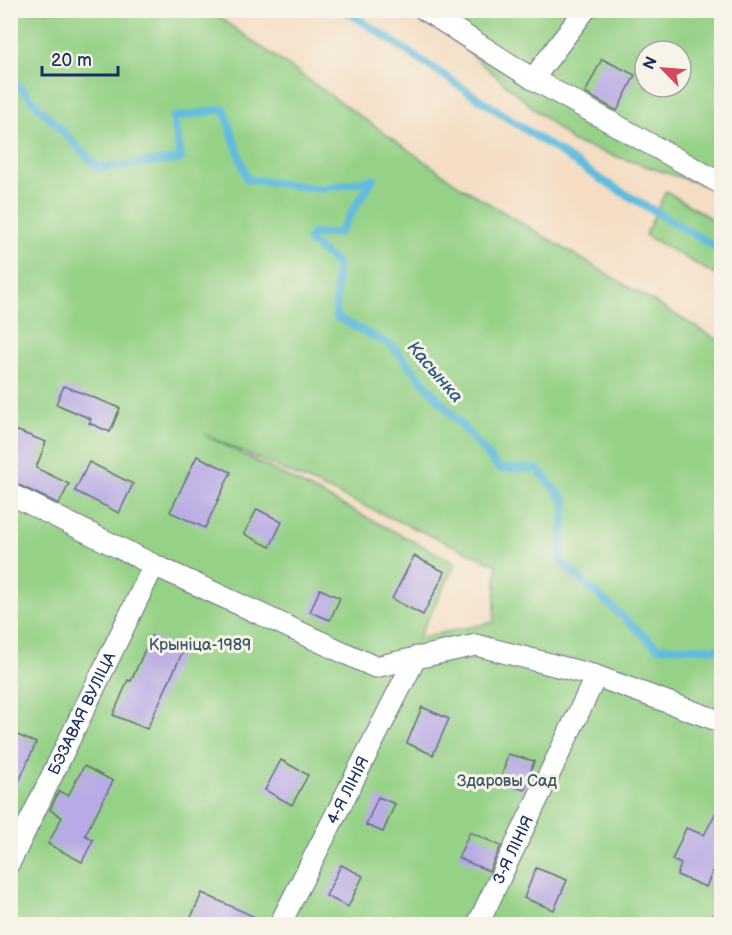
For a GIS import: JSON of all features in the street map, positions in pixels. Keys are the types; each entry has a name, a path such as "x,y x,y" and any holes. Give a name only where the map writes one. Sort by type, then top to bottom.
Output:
{"street":[{"path":"425,10 533,79 722,184"},
{"path":"533,79 585,10"},
{"path":"10,494 154,565 375,667 476,645 596,676 722,722"},
{"name":"БЭЗАВАЯ ВУЛІЦА","path":"10,862 154,565"},
{"name":"4-Я ЛІНІЯ","path":"280,924 416,657"},
{"name":"3-Я ЛІНІЯ","path":"478,924 596,676"},
{"path":"264,924 303,879"}],"green space":[{"path":"10,11 210,11 463,188 721,342 721,924 11,924","holes":["205,435 497,565 494,622 418,638 456,563"]},
{"path":"420,11 721,11 721,191 573,142"},
{"path":"666,191 721,225 721,278 645,235"}],"building":[{"path":"602,59 633,74 633,79 617,111 585,93"},
{"path":"64,386 120,408 110,432 89,423 91,419 56,404"},
{"path":"10,428 46,442 36,468 69,484 59,504 10,481"},
{"path":"197,456 231,472 205,528 170,512"},
{"path":"89,462 133,484 119,513 75,491"},
{"path":"257,509 282,522 270,547 244,534"},
{"path":"414,556 445,572 423,615 392,599"},
{"path":"320,589 340,598 330,620 310,612"},
{"path":"151,636 183,651 147,729 113,715"},
{"path":"422,707 449,719 433,755 407,743"},
{"path":"10,732 36,743 10,802"},
{"path":"508,754 534,761 525,790 500,783"},
{"path":"281,760 308,775 292,805 265,790"},
{"path":"84,766 113,781 85,835 93,840 82,862 48,844 62,817 50,810 59,791 68,796"},
{"path":"378,797 395,804 383,832 366,825"},
{"path":"722,801 722,849 706,887 677,875 681,864 672,860 686,828 704,835"},
{"path":"470,832 501,846 489,871 458,858"},
{"path":"341,865 363,876 348,907 326,896"},
{"path":"536,868 567,880 554,910 524,898"},
{"path":"202,893 268,923 188,924"}],"waterway":[{"path":"345,10 600,179 722,251"},
{"name":"Касынка","path":"10,70 11,78 98,168 181,159 173,118 224,109 247,179 322,189 373,179 339,233 312,234 309,241 337,264 336,317 392,346 499,468 537,469 566,502 560,561 657,647 722,649"}],"park label":[{"name":"Крыніца-1989","path":"200,645"},
{"name":"Здаровы Сад","path":"507,781"}]}
